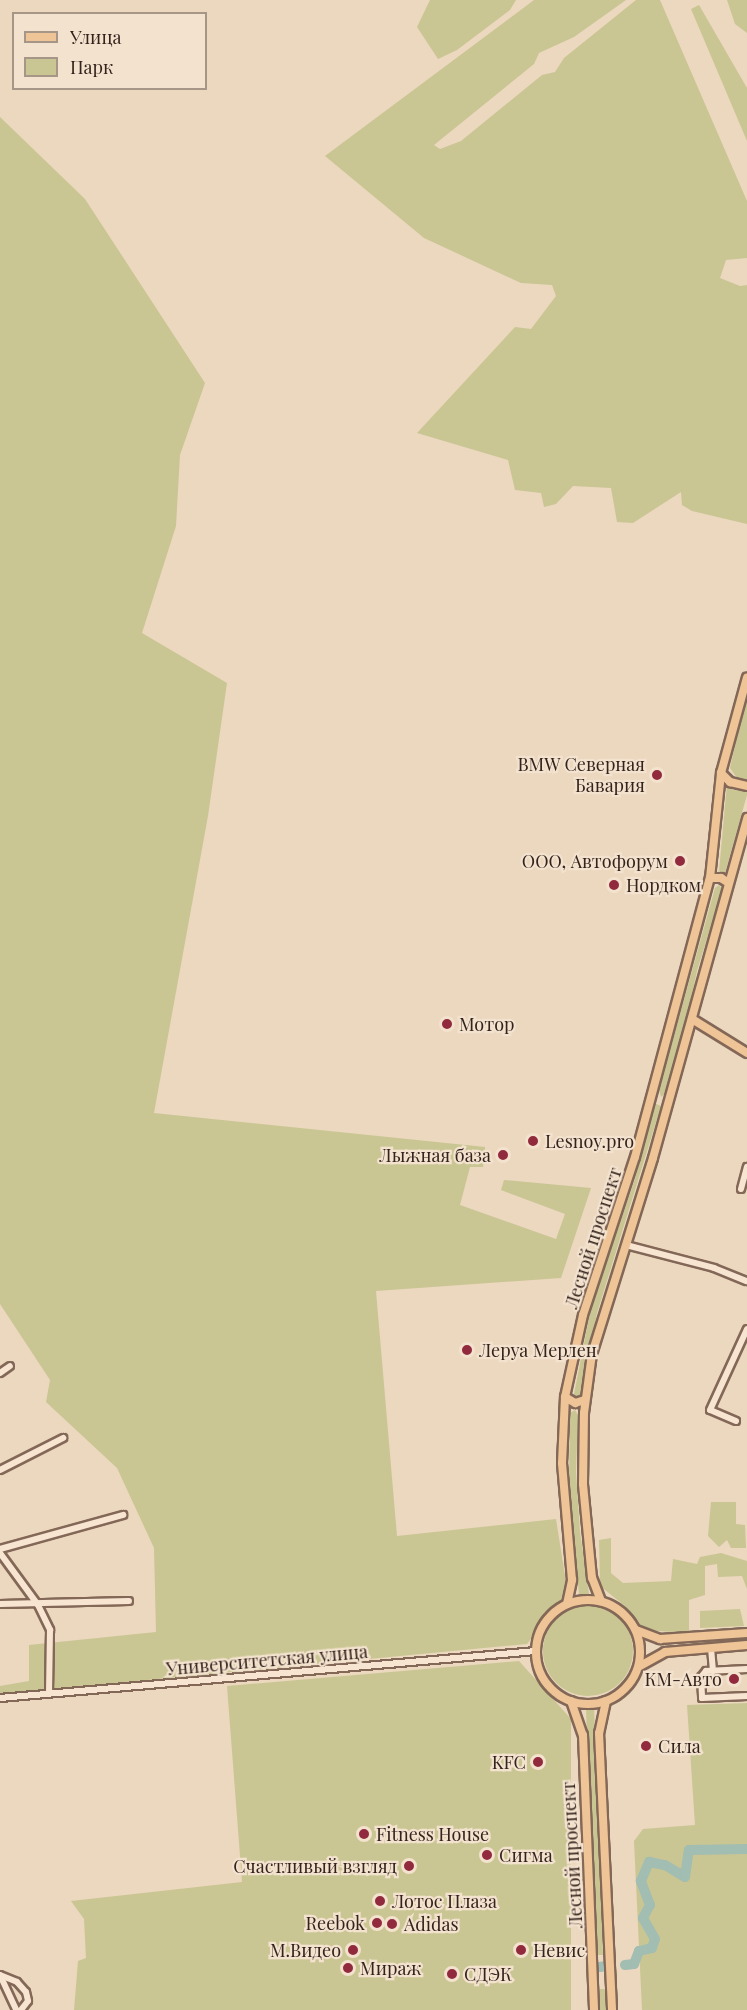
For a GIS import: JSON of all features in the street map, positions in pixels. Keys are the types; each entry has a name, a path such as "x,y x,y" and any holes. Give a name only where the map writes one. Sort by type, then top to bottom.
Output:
{"main road":[{"name":"Лесной проспект","path":"567,1604 572,1580 562,1463 566,1397 583,1315 626,1188 710,878 721,772 747,676"},
{"path":"721,772 730,782 747,786"},
{"name":"Лесной проспект","path":"601,1601 592,1578 585,1522 585,1400 600,1321 626,1245 669,1100 747,818"},
{"path":"710,878 722,878 729,883"},
{"path":"692,1019 747,1053"},
{"path":"652,1096 658,1102 669,1100"},
{"path":"566,1397 575,1404 585,1400"},
{"path":"564,1413 574,1408 584,1413"},
{"path":"601,1601 628,1617 636,1630 641,1654 639,1667 627,1687 606,1701 571,1701 546,1681 536,1651 545,1623 567,1604 601,1601"},
{"path":"636,1630 660,1639 747,1634"},
{"path":"639,1667 665,1652 747,1645"},
{"name":"Лесной проспект","path":"571,1701 583,1735 594,2010"},
{"name":"Лесной проспект","path":"606,1701 599,1733 612,2010"}],"street":[{"path":"741,1189 747,1167"},
{"path":"626,1245 714,1268 747,1281"},
{"path":"736,1421 710,1410 747,1329"},
{"path":"0,1373 10,1366"},
{"path":"0,1470 63,1438"},
{"path":"50,1694 50,1630 38,1605 0,1551 123,1515"},
{"path":"0,1604 38,1605 129,1601"},
{"path":"711,1648 713,1671"},
{"name":"Университетская улица","path":"0,1698 536,1651"},
{"path":"747,1669 713,1671 701,1677 702,1698 747,1696"},
{"path":"0,1975 16,2010"},
{"path":"0,1975 17,1982 26,1992 28,2001 21,2010"}],"green space":[{"path":"430,0 516,0 510,10 457,50 438,59 417,27"},
{"path":"534,0 626,0 574,37 539,53 534,64 434,145 440,149 461,141 542,75 555,72 564,58 636,0 660,0 747,201 747,258 726,260 720,278 740,286 747,285 747,524 692,511 682,505 681,492 633,523 617,522 611,488 573,486 556,504 544,507 541,493 515,490 508,460 417,433 515,327 531,329 556,296 552,285 521,283 424,238 325,156"},
{"path":"727,0 747,0 747,33 735,24"},
{"path":"699,5 747,88 747,141 691,9"},
{"path":"0,117 85,199 205,383 180,455 176,526 142,633 227,683 208,816 154,1113 485,1147 483,1167 470,1167 460,1205 556,1239 565,1214 501,1190 504,1180 591,1188 561,1278 376,1291 397,1536 556,1519 566,1582 564,1596 527,1644 0,1694 0,1686 29,1681 29,1645 156,1632 154,1548 117,1468 46,1402 50,1380 0,1304"},
{"path":"747,694 747,780 739,781 730,768"},
{"path":"727,784 733,790 747,791 747,795 725,873 719,871"},
{"path":"719,885 722,889 697,971 683,1036 666,1093 661,1097 659,1090 715,888"},
{"path":"654,1103 661,1106 597,1313 580,1398 573,1399 591,1308 635,1179"},
{"path":"575,1410 578,1415 576,1472 580,1532 589,1594 579,1595 569,1478 570,1413"},
{"path":"711,1502 736,1502 736,1524 745,1525 746,1548 731,1548 727,1540 719,1547 708,1536"},
{"path":"611,1538 611,1573 623,1583 671,1581 673,1559 697,1564 700,1557 721,1553 747,1561 747,1589 742,1576 718,1577 717,1564 705,1566 705,1595 689,1600 689,1633 643,1630 625,1606 600,1586 599,1540"},
{"path":"588,1606 605,1610 620,1619 629,1634 633,1651 629,1668 620,1683 605,1692 588,1696 571,1692 556,1683 547,1668 543,1651 547,1634 556,1619 571,1610"},
{"path":"740,1609 744,1626 700,1628 700,1611"},
{"path":"519,1661 571,1719 571,2010 74,2010 78,1961 86,1958 84,1919 71,1901 242,1882 227,1686"},
{"path":"747,1703 747,2010 642,2010 634,1841 643,1829 695,1825 687,1705"},
{"path":"586,1707 594,1707 603,1955 594,1955"},
{"path":"600,1989 608,1989 608,2010 600,2010"}],"waterway":[{"path":"625,1965 634,1964 639,1951 652,1948 655,1939 643,1918 650,1905 641,1881 649,1862 665,1865 685,1877 689,1850 747,1849"},
{"path":"600,1967 605,1966"}],"place":[{"name":"BMW Северная Бавария","path":"657,775"},
{"name":"ООО, Автофорум","path":"680,861"},
{"name":"Нордком","path":"614,885"},
{"name":"Мотор","path":"447,1024"},
{"name":"Lesnoy.pro","path":"533,1141"},
{"name":"Лыжная база","path":"503,1155"},
{"name":"Леруа Мерлен","path":"467,1350"},
{"name":"КМ-Авто","path":"734,1679"},
{"name":"Сила","path":"646,1746"},
{"name":"KFC","path":"538,1762"},
{"name":"Fitness House","path":"364,1834"},
{"name":"Сигма","path":"487,1855"},
{"name":"Счастливый взгляд","path":"409,1866"},
{"name":"Лотос Плаза","path":"380,1901"},
{"name":"Reebok","path":"377,1923"},
{"name":"Adidas","path":"392,1924"},
{"name":"М.Видео","path":"353,1950"},
{"name":"Невис","path":"521,1950"},
{"name":"Мираж","path":"348,1968"},
{"name":"СДЭК","path":"452,1974"}]}
